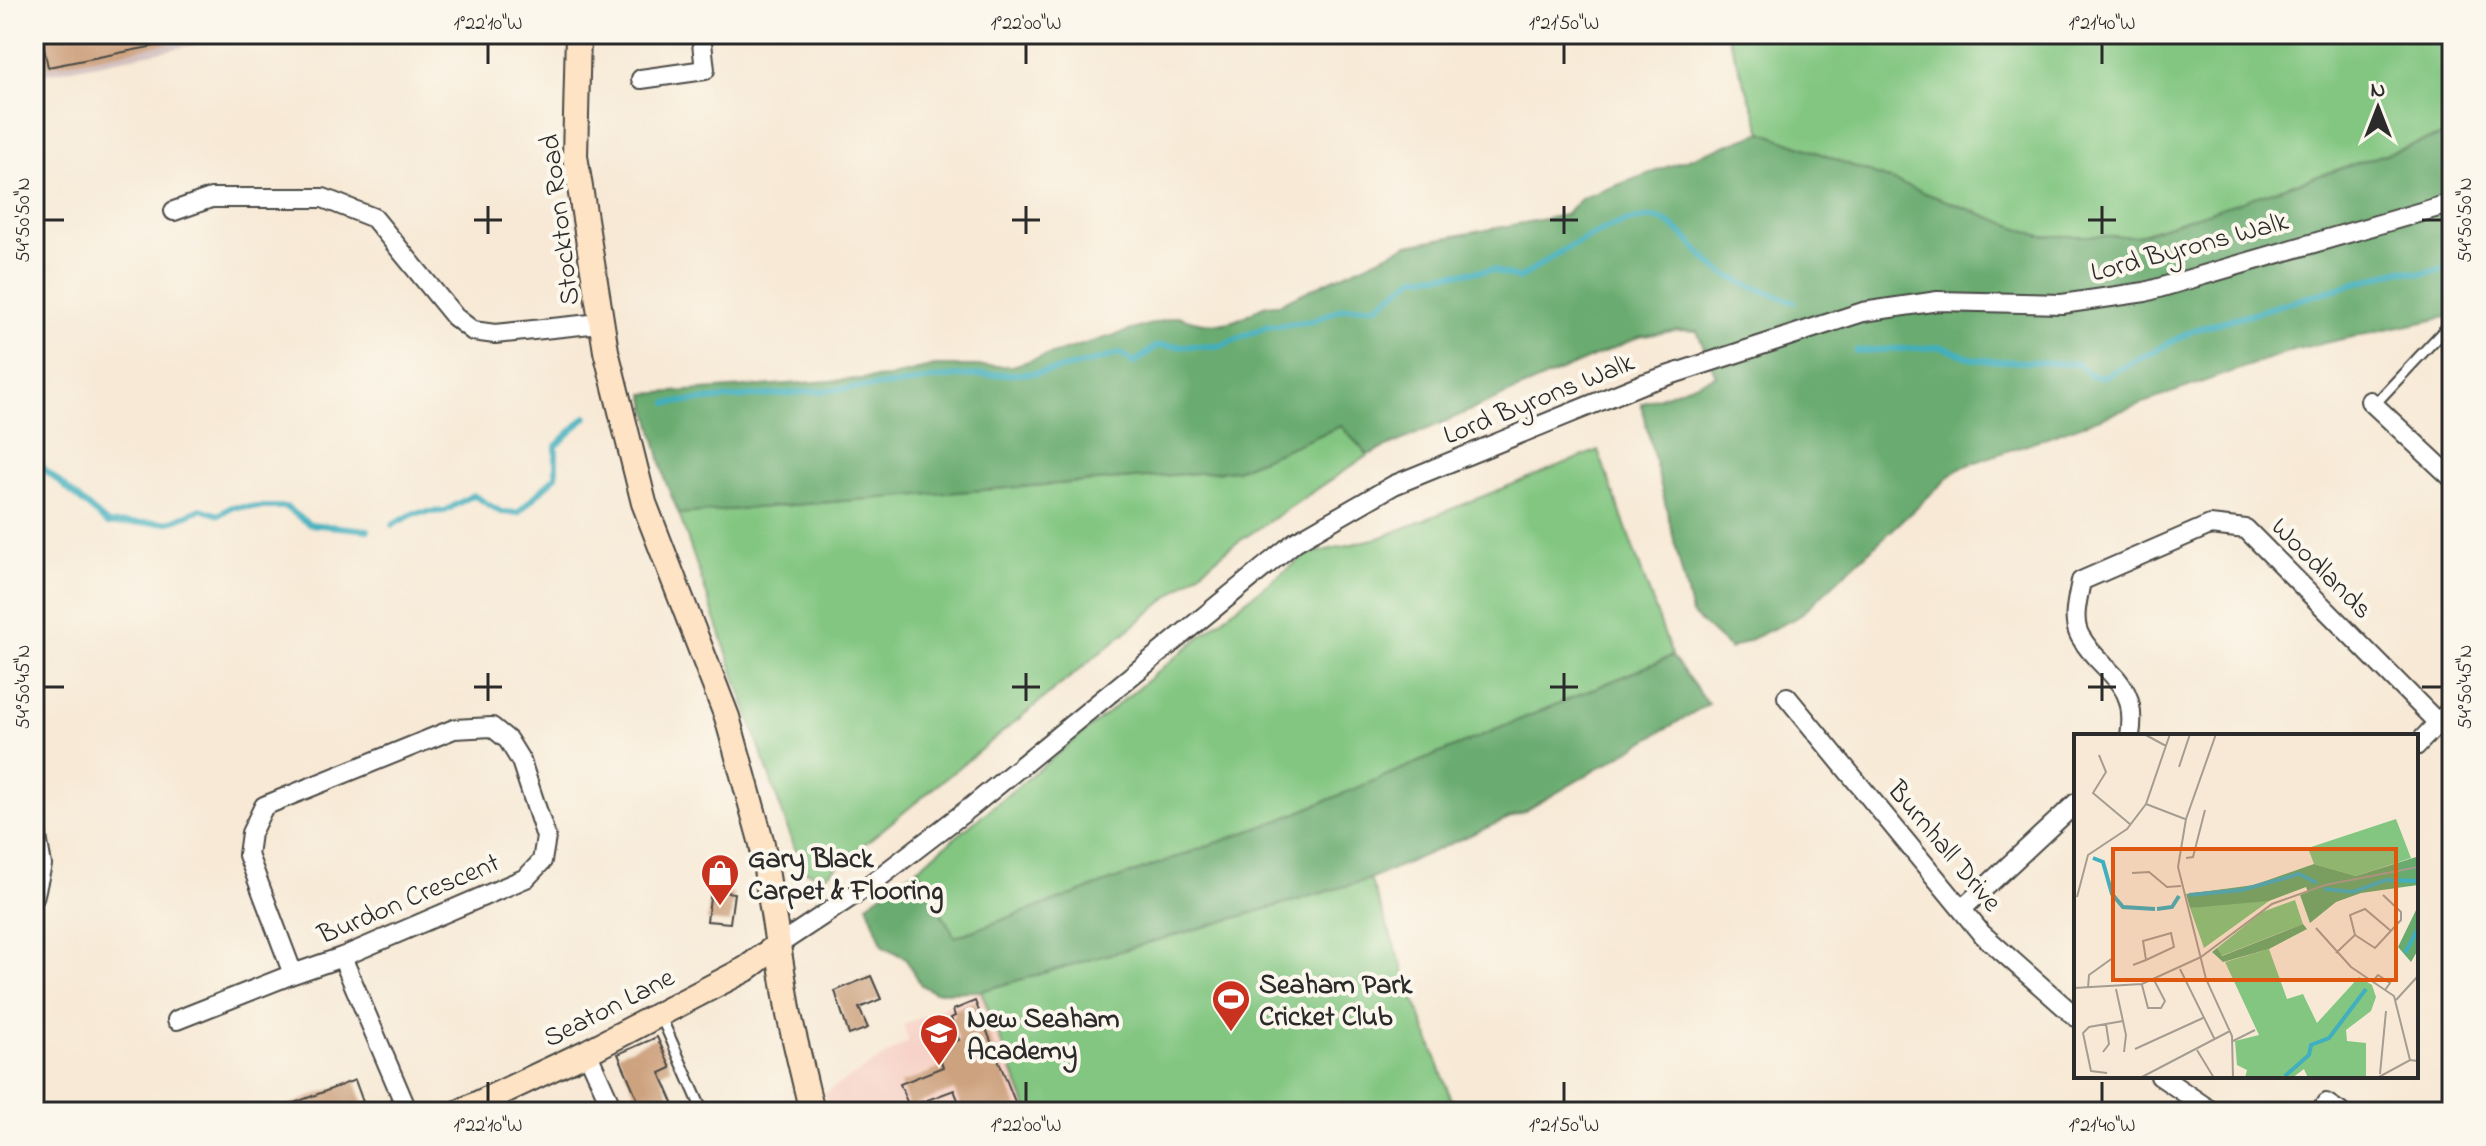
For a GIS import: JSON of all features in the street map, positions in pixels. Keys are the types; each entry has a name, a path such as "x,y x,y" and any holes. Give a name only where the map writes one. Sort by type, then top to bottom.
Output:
{"main road":[{"name":"Stockton Road","path":"578,34 575,156 606,351 644,503 727,717 762,844 789,1015 812,1112"},
{"name":"Seaton Lane","path":"460,1112 587,1052 746,969 778,945"}],"street":[{"path":"641,79 705,70 701,34"},
{"path":"174,211 211,198 323,198 374,218 455,317 473,331 495,334 600,323"},
{"name":"Lord Byrons Walk","path":"778,945 872,883 971,807 1295,542 1394,485 1642,384 1863,312 1938,301 2062,304 2102,300 2145,292 2452,203"},
{"path":"2372,403 2452,478"},
{"name":"Woodlands","path":"2130,734 2133,716 2121,681 2079,635 2075,610 2081,581 2210,525 2246,529 2438,723"},
{"name":"Burnhall Drive","path":"1787,697 1981,933 2074,1015"},
{"path":"2418,744 2452,708"},
{"name":"Burdon Crescent","path":"177,1020 342,957 526,878 542,861 546,837 521,761 508,740 492,727 454,729 264,806 251,833 248,855 293,974"},
{"path":"1962,909 2074,805"},
{"path":"34,820 42,865 34,898"},
{"path":"342,957 408,1112"},
{"path":"587,1052 614,1112"},
{"path":"2163,1078 2213,1112"},
{"path":"2320,1112 2326,1103 2340,1112"}],"lane":[{"path":"2372,403 2445,329 2452,326"},
{"path":"659,1013 703,1112"}],"shaded area":[{"path":"34,34 250,34 40,75 34,68"},
{"name":"New Seaham Academy","path":"981,991 1029,1112 831,1112 823,1094 909,1041 903,1025"}],"green space":[{"path":"1727,34 2452,34 2452,132 2136,236 2040,236 1762,132"},
{"path":"1762,132 2040,236 2136,236 2452,132 2452,316 2296,349 1959,468 1798,617 1730,649 1692,614 1641,404 1716,376 1697,331 1677,330 1639,337 1368,455 1341,426 1236,470 679,514 666,483 644,394 889,377 935,366 1012,366 1178,316 1207,323 1229,322 1261,307 1279,304 1407,245 1565,215 1582,198"},
{"path":"1341,426 1368,455 1229,548 824,877 802,870 679,514 1236,470"},
{"path":"1598,450 1672,656 1280,820 955,937 917,869 1232,611 1306,555 1382,537"},
{"path":"1672,656 1708,704 1527,810 1370,879 981,991 934,992 921,985 905,958 883,946 867,904 917,869 955,937 1280,820"},
{"path":"1370,879 1456,1112 1029,1112 981,991"}],"building":[{"path":"41,34 175,34 175,42 48,67"},
{"name":"Gary Black Carpet & Flooring","path":"711,890 734,893 730,923 707,921"},
{"path":"871,976 881,999 859,1008 868,1028 849,1035 835,991"},
{"path":"975,1001 1019,1112 963,1112 954,1090 909,1107 900,1084 943,1067 936,1049 959,1040 951,1018 955,1016 953,1010"},
{"path":"657,1037 671,1068 660,1073 677,1112 643,1112 618,1054"},
{"path":"355,1080 363,1102 334,1112 270,1112"}],"waterway":[{"path":"668,403 905,384 953,376 1036,373 1121,353 1134,363 1157,346 1220,346 1266,327 1313,321 1343,308 1377,306 1415,277 1493,270 1519,279 1589,236 1631,220 1649,218 1671,225 1723,273 1794,302"},
{"path":"1856,351 1942,347 1976,360 2079,364 2091,376 2106,376 2194,330 2401,270 2421,274 2452,267"},
{"path":"392,525 415,513 445,511 473,495 501,512 518,513 556,476 556,446 586,417"},
{"path":"34,460 108,524 170,522 201,509 219,515 231,507 286,507 309,524 368,530"}],"place":[{"name":"Gary Black Carpet & Flooring","path":"720,907"},
{"name":"Seaham Park Cricket Club","path":"1231,1033"},
{"name":"New Seaham Academy","path":"939,1067"}]}
